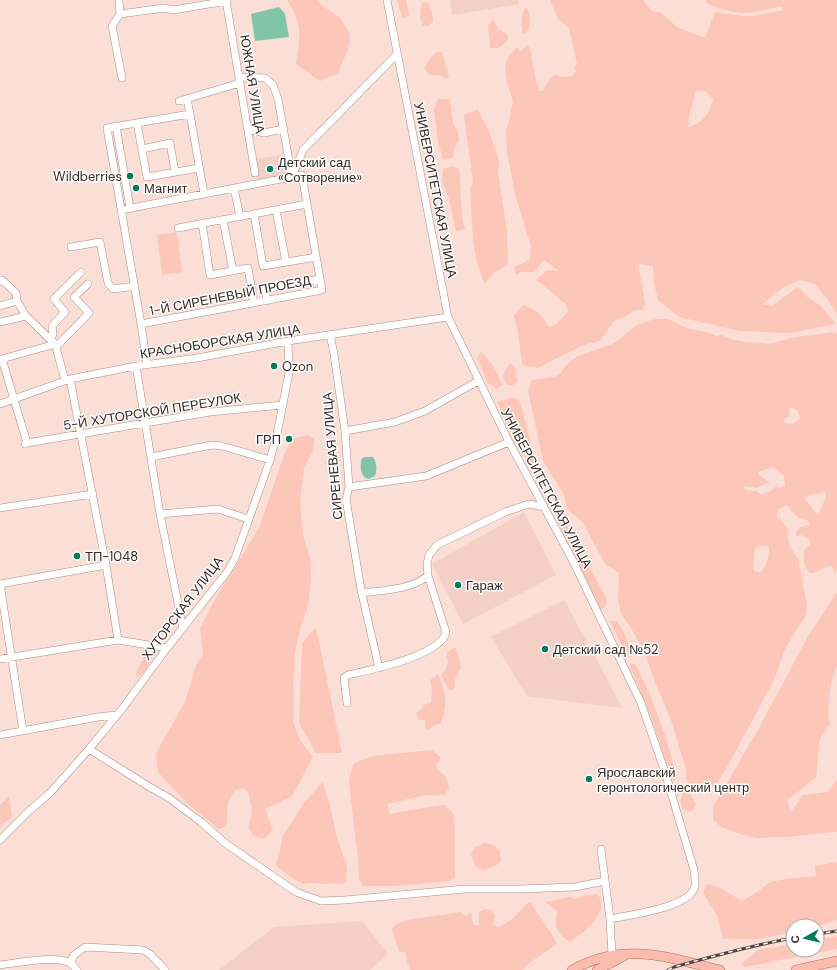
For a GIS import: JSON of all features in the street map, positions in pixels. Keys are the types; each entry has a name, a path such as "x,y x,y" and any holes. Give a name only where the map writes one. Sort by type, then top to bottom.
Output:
{"main road":[{"path":"572,970 600,957 612,954 646,954 660,956 720,970"},
{"path":"597,970 629,954"},
{"path":"796,970 837,961"}],"street":[{"path":"119,0 120,14 112,26 122,78"},
{"name":"УНИВЕРСИТЕТСКАЯ УЛИЦА","path":"387,0 448,317 509,442 579,574 641,703 665,772 694,870 695,887 688,896 673,904 654,911 610,919"},
{"path":"120,14 164,8 173,10 227,1"},
{"name":"ЮЖНАЯ УЛИЦА","path":"227,1 255,173"},
{"path":"292,177 303,150 397,54"},
{"path":"179,101 240,80 265,78 273,85 278,99 292,177"},
{"path":"187,99 204,194"},
{"path":"130,208 116,126 190,114"},
{"path":"137,123 147,177 199,168"},
{"name":"1-Й СИРЕНЕВЫЙ ПРОЕЗД","path":"116,126 107,128 135,286 147,365"},
{"path":"248,129 264,133 283,129"},
{"path":"142,148 170,143 176,172"},
{"path":"121,210 302,175 320,279 265,289 267,301"},
{"path":"234,188 240,217"},
{"path":"178,228 307,204"},
{"path":"276,210 286,262"},
{"path":"254,214 263,266 316,256"},
{"path":"223,220 233,271"},
{"path":"202,223 210,275 248,268 254,303"},
{"path":"71,247 100,242 108,283 113,289 135,286"},
{"path":"81,272 54,299 65,312 52,326 54,343 68,379 82,433 114,607 118,640"},
{"name":"1-Й СИРЕНЕВЫЙ ПРОЕЗД","path":"141,324 322,290 320,279"},
{"path":"0,281 2,280 16,293 17,301 26,316 54,343"},
{"path":"13,398 2,359 54,343 89,313 74,297 88,284"},
{"path":"0,306 17,301"},
{"path":"0,322 26,316"},
{"name":"КРАСНОБОРСКАЯ УЛИЦА","path":"0,404 68,379 136,366 288,341 448,317"},
{"name":"СИРЕНЕВАЯ УЛИЦА","path":"330,335 345,431 349,487 346,498 362,593 379,668"},
{"name":"ХУТОРСКАЯ УЛИЦА","path":"0,840 29,811 50,793 89,749 227,572 235,558 270,460 289,373 288,341"},
{"path":"136,366 160,514 183,628"},
{"path":"345,431 395,422 425,411 478,381"},
{"name":"5-Й ХУТОРСКОЙ ПЕРЕУЛОК","path":"13,398 26,444 145,422 210,412 283,405"},
{"path":"349,487 426,476 509,442"},
{"path":"151,457 212,445 222,446 270,460"},
{"path":"0,508 93,494"},
{"path":"347,703 344,684 344,678 346,676 379,668 420,654 437,644 446,635 428,576 428,555 436,545 505,512 529,504 544,507"},
{"path":"160,514 218,509 248,519"},
{"path":"23,731 0,584 106,565"},
{"path":"362,593 407,586 418,583 428,576"},
{"path":"0,659 118,640 167,648"},
{"path":"0,735 116,715"},
{"path":"89,749 169,798 228,845 296,892 321,901 465,889 575,887 605,881"},
{"path":"601,849 610,919 612,954"},
{"path":"70,963 74,955 85,947 143,950 150,954 165,970"},
{"path":"0,965 20,966 59,959 70,963 77,970"}],"shaded area":[{"path":"287,0 317,0 339,17 350,34 348,49 338,73 320,81 296,64 299,46 299,31 296,16"},
{"path":"397,0 406,0 409,15 403,19 400,11"},
{"path":"450,0 519,0 519,4 452,15"},
{"path":"550,0 643,0 652,11 660,12 677,27 705,38 715,12 755,16 783,10 782,7 754,12 735,12 706,3 706,0 837,0 837,315 829,301 815,284 800,280 784,287 762,304 772,306 798,287 806,296 821,306 836,324 790,333 740,331 679,317 658,300 654,283 653,266 638,264 645,303 643,310 634,310 628,315 613,322 600,341 583,345 537,368 522,365 518,332 514,315 523,305 538,312 548,326 554,326 568,312 566,304 536,280 547,270 559,271 544,260 534,272 522,272 516,275 514,267 530,259 531,246 516,198 507,153 506,130 513,101 507,82 505,65 510,55 517,47 520,52 528,45 539,91 543,91 544,87 553,76 573,76 576,71 574,67 577,64 569,28 558,19","holes":["696,91 705,91 713,99 710,110 702,120 688,128 689,116"]},
{"path":"423,2 428,3 432,11 433,21 429,26 423,26 421,20 420,11"},
{"path":"279,7 285,14 289,37 255,41 251,14"},
{"path":"526,7 530,17 530,25 524,35 522,33 522,19"},
{"path":"493,19 498,29 508,35 508,40 499,48 490,48 488,25"},
{"path":"437,52 442,52 449,77 446,78 438,75 430,75 424,69 430,58"},
{"path":"438,99 450,99 453,123 457,130 459,140 453,152 454,157 443,160 438,141 434,109"},
{"path":"478,109 490,134 499,161 498,172 507,232 508,265 493,273 484,284 477,262 473,240 470,189 473,182 464,115"},
{"name":"Детский сад «Сотворение»","path":"283,155 286,175 258,180 254,159"},
{"path":"453,166 459,169 462,214 465,229 456,231 449,199 442,181 443,169"},
{"path":"177,232 182,272 162,275 157,235"},
{"path":"656,319 668,319 689,329 708,332 716,336 722,335 734,340 769,344 790,338 832,332 837,334 837,570 834,574 832,566 829,566 810,573 805,565 804,550 810,545 810,540 801,535 795,537 799,529 810,524 807,520 795,515 787,505 777,510 778,519 782,521 789,530 789,545 798,559 807,605 806,615 785,649 774,680 726,769 716,783 710,788 701,791 686,779 686,769 671,720 645,653 621,614 618,598 619,573 605,564 583,523 568,510 563,493 543,461 528,390 532,380 554,377 561,373 565,366 571,361 585,353 616,342 635,326","holes":["789,407 797,410 800,418 793,424 785,423 784,419 790,416","773,467 784,476 785,486 777,488 777,485 771,491 762,495 756,491 745,490 744,486 757,488 769,482 759,475 758,472","825,492 826,497 818,515 804,498 812,494","755,547 769,547 767,562 760,573 753,570"]},
{"path":"481,352 494,367 498,375 502,385 497,389 488,383 477,358"},
{"path":"510,363 514,366 518,382 513,385 507,385 502,376"},
{"path":"513,397 519,400 522,409 540,479 535,476 497,402"},
{"path":"307,435 314,439 314,444 312,453 304,467 300,501 303,535 310,558 311,575 308,606 300,629 295,652 293,721 300,740 313,757 292,796 265,809 273,830 264,839 253,836 249,828 252,810 248,792 243,788 235,790 228,802 226,827 218,829 187,803 158,772 156,753 185,702 196,665 203,654 200,628 217,596 259,528 284,455 292,439"},
{"path":"373,457 376,466 375,476 369,479 364,477 361,468 362,458"},
{"path":"524,512 556,575 463,624 432,564"},
{"path":"556,514 561,514 605,596 607,603 604,608 599,610 580,568 580,563 571,553 565,540"},
{"path":"837,592 837,666 831,682 828,708 829,725 819,741 816,777 787,800 791,812 803,795 828,792 837,780 837,832 757,838 723,828 713,820 713,807 759,728 807,638"},
{"name":"Детский сад №52","path":"564,600 622,708 527,696 491,637"},
{"path":"610,621 617,621 626,638 629,647 627,656"},
{"path":"316,627 342,753 316,753 299,723 302,643"},
{"path":"455,647 461,667 455,679 454,690 448,689 441,674 446,670 448,661 446,657 448,652"},
{"path":"150,656 152,659 143,673 138,677 136,672 144,657"},
{"path":"629,664 635,664 654,705 669,748 677,777 674,781 671,778 651,717"},
{"path":"438,674 443,687 445,710 441,724 433,725 432,728 426,730 425,720 419,720 416,713 423,708 424,705 431,702 432,690 430,680"},
{"path":"432,750 441,758 436,764 448,783 449,788 445,794 436,796 426,795 387,804 390,814 445,805 454,814 455,878 448,881 395,886 363,886 359,879 349,781 353,764 372,756"},
{"path":"323,782 336,834 347,868 346,883 303,884 276,866 283,836 303,804"},
{"path":"689,791 696,805 691,812 684,809 681,805 683,792"},
{"path":"9,797 12,817 0,826 0,805"},
{"path":"484,843 494,845 500,851 501,862 495,866 483,870 475,866 471,854 475,847"},
{"path":"837,862 837,920 825,923 825,918 785,918 785,934 758,939 723,939 717,915 703,893 707,884 719,887 742,901 770,882 791,878 816,876 815,866"},
{"path":"598,894 601,902 601,909 598,916 588,928 570,942 562,936 557,929 557,911 545,902 570,897 575,899 586,895"},
{"path":"530,902 557,944 528,964 523,970 410,970 406,953 399,951 392,930 394,926 406,920 461,912 466,916 469,913 472,914 474,925 479,925 479,912 485,909 492,910 495,916 493,924 498,927 512,919"},
{"path":"362,921 388,954 370,970 219,970 274,927"},
{"path":"837,936 837,949 825,951 825,938"},
{"path":"785,945 785,958 790,958 744,967 742,963 758,950"}],"railway":[{"path":"825,933 837,931"},
{"path":"668,970 674,967 734,951 785,940"}],"place":[{"name":"Детский сад «Сотворение»","path":"270,169"},
{"name":"Wildberries","path":"130,176"},
{"name":"Магнит","path":"136,188"},
{"name":"Ozon","path":"274,366"},
{"name":"ГРП","path":"289,439"},
{"name":"ТП-1048","path":"77,556"},
{"name":"Гараж","path":"458,585"},
{"name":"Детский сад №52","path":"545,649"},
{"name":"Ярославский геронтологический центр","path":"589,779"}]}
